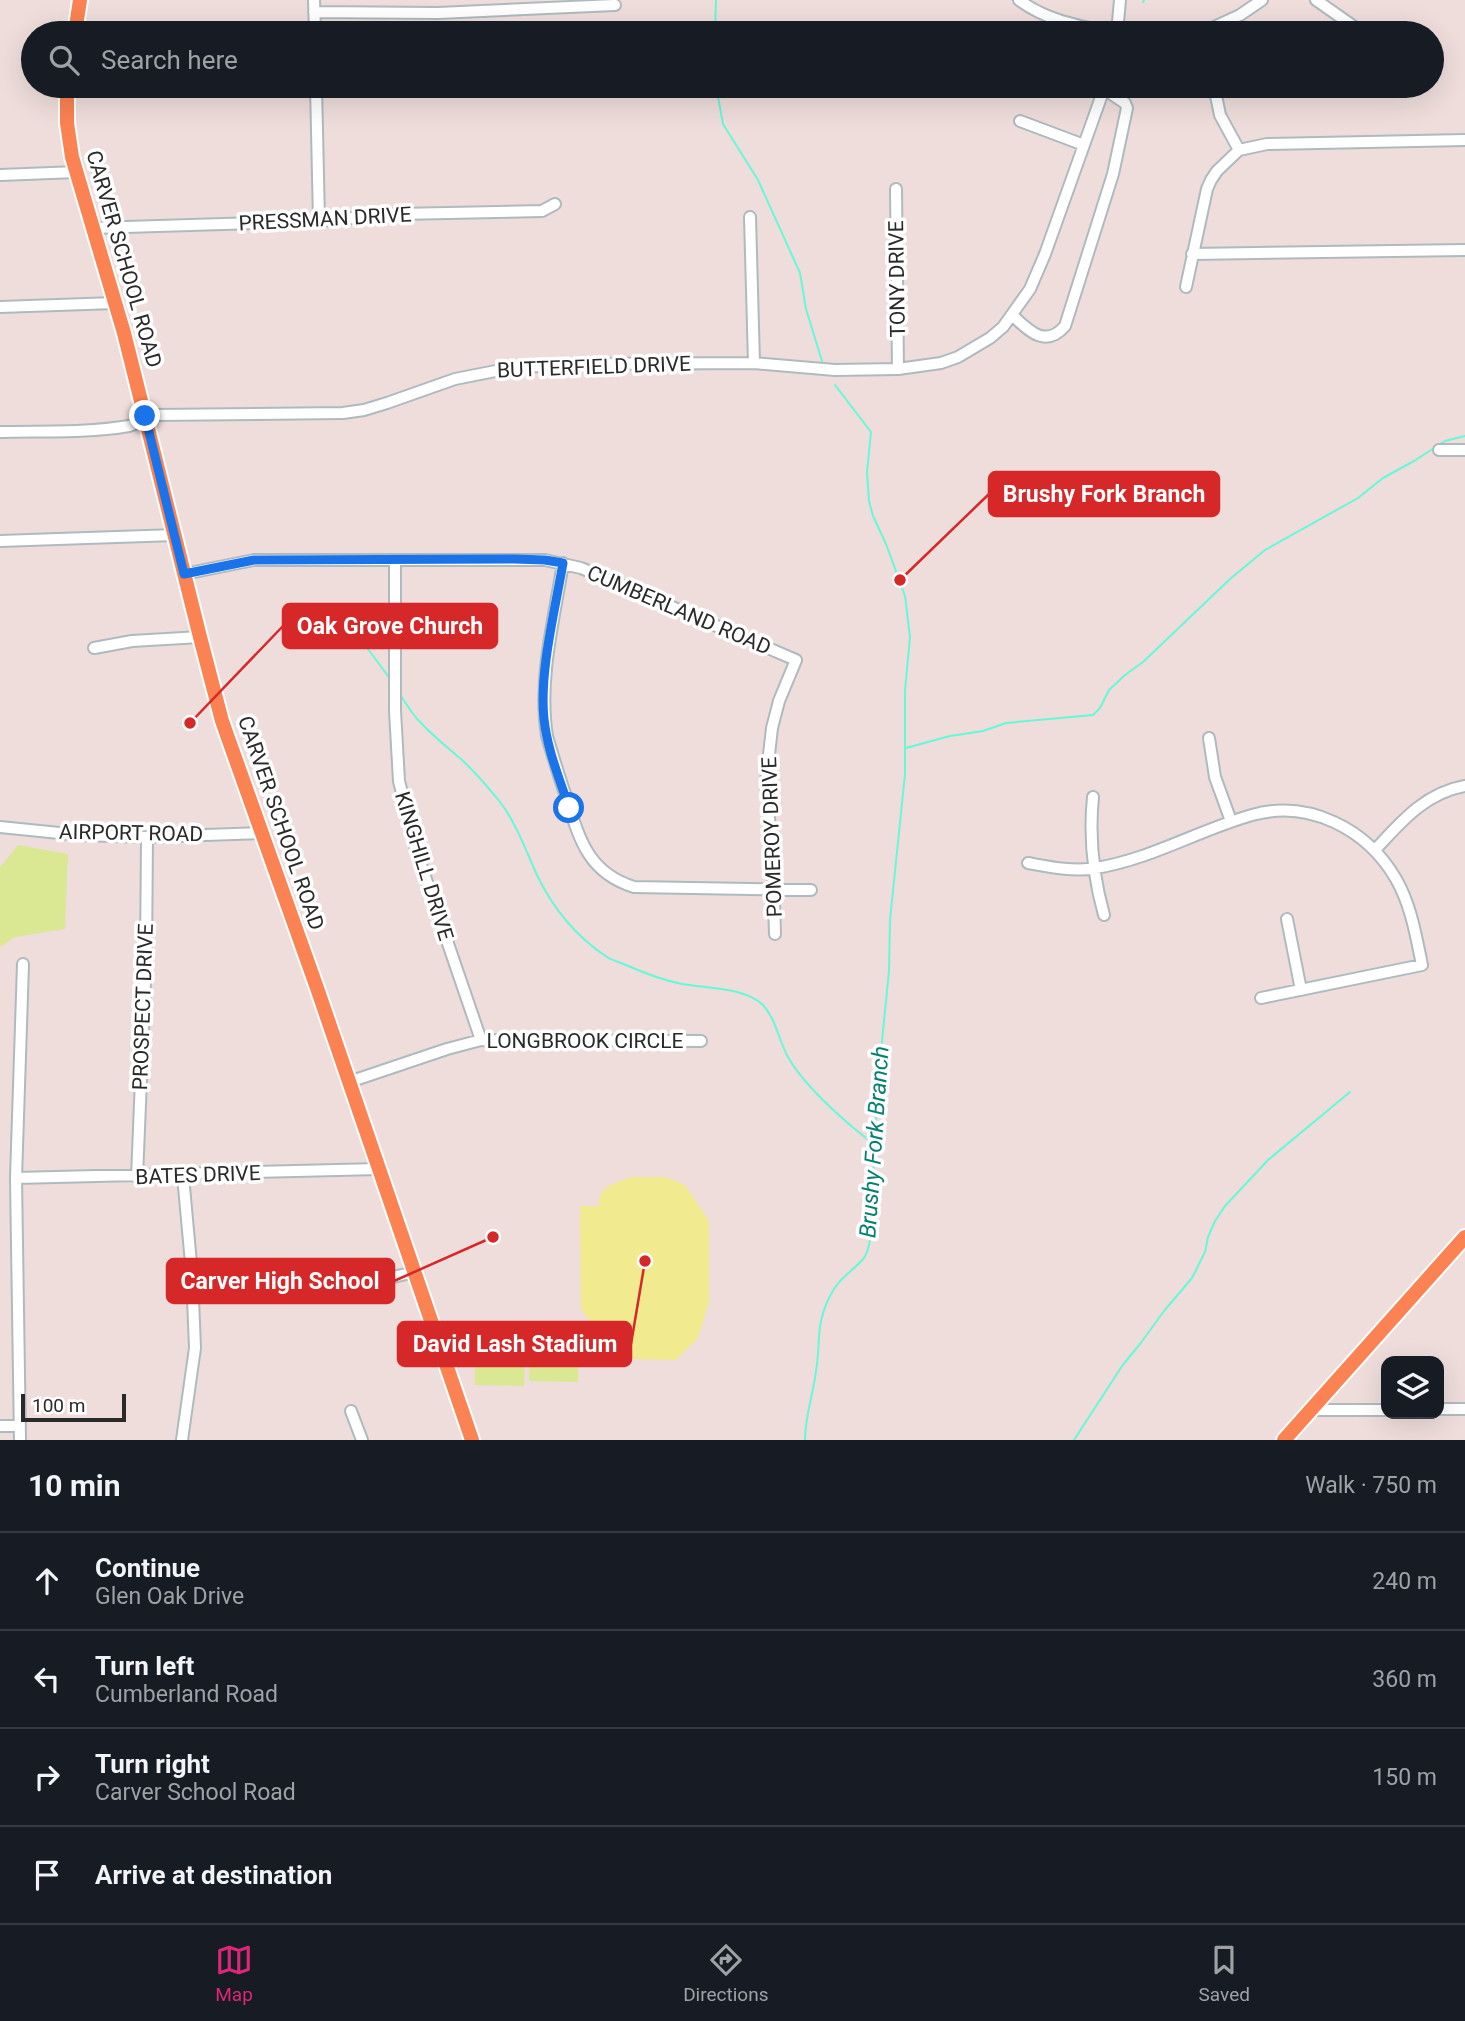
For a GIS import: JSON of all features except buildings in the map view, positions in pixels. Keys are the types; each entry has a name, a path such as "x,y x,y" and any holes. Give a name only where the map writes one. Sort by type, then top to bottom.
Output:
{"main road":[{"path":"77,21 80,0"},
{"name":"CARVER SCHOOL ROAD","path":"66,98 68,139 115,303 226,732 472,1440"},
{"path":"1284,1440 1465,1237"}],"street":[{"path":"438,0 438,13"},
{"path":"1019,0 1060,21"},
{"path":"1117,21 1120,0"},
{"path":"1227,21 1262,0"},
{"path":"1315,0 1346,21"},
{"path":"314,6 438,13 615,5"},
{"path":"316,98 320,221"},
{"name":"BUTTERFIELD DRIVE","path":"0,432 111,428 134,425 145,416 343,413 364,410 455,379 511,368 754,363 835,370 898,369 958,358 1003,327 1030,289 1100,98"},
{"name":"BUTTERFIELD DRIVE","path":"1012,315 1027,331 1035,335 1055,334 1065,326 1113,174 1127,108 1118,98"},
{"path":"1216,98 1220,115 1239,150"},
{"path":"1020,121 1084,145"},
{"path":"1185,287 1207,189 1217,171 1239,150 1266,144 1465,140"},
{"path":"0,176 77,172"},
{"name":"TONY DRIVE","path":"896,189 898,369"},
{"name":"PRESSMAN DRIVE","path":"93,228 320,221 398,214 542,211 555,204"},
{"path":"750,217 754,363"},
{"path":"1192,254 1465,250"},
{"path":"0,306 115,303"},
{"path":"1439,450 1465,450"},
{"path":"0,541 174,535"},
{"name":"CUMBERLAND ROAD","path":"184,574 254,560 545,560 581,568 796,660"},
{"name":"KINGHILL DRIVE","path":"395,560 395,711 399,781 416,850 481,1040"},
{"path":"563,563 545,676 544,720 579,839 592,860 620,883 634,887 811,890"},
{"path":"94,648 132,641 200,637"},
{"name":"POMEROY DRIVE","path":"775,934 766,796 768,752 779,701 796,660"},
{"path":"1209,738 1215,777 1231,821"},
{"path":"1375,850 1418,806 1446,791 1465,786"},
{"path":"1093,797 1093,869 1104,915"},
{"path":"1028,863 1058,868 1093,869 1129,861 1231,821 1268,812 1300,811 1342,826 1375,850 1396,879 1411,914 1422,965 1261,998"},
{"name":"AIRPORT ROAD","path":"0,827 79,835 147,837 263,833"},
{"name":"PROSPECT DRIVE","path":"137,1177 146,958 147,837"},
{"path":"1287,919 1301,990"},
{"path":"20,1440 16,1178 23,964"},
{"name":"LONGBROOK CIRCLE","path":"349,1082 481,1040 701,1041"},
{"name":"BATES DRIVE","path":"16,1178 379,1169"},
{"path":"182,1440 195,1348 192,1274 183,1175"},
{"path":"324,1294 414,1272"},
{"path":"1310,1410 1381,1409"},
{"path":"1444,1409 1465,1409"},
{"path":"351,1411 362,1440"},
{"path":"0,1426 20,1426"}],"green space":[{"path":"18,845 68,854 65,929 15,937 0,947 0,867"},
{"path":"530,1343 579,1344 578,1382 529,1381"},
{"path":"475,1347 525,1347 524,1386 475,1385"}],"shaded area":[{"path":"631,1177 665,1177 685,1185 709,1221 709,1302 698,1338 676,1360 602,1358 595,1328 581,1309 580,1206 599,1206 604,1189"}],"waterway":[{"name":"Brushy Fork Branch","path":"715,21 716,0"},
{"name":"Brushy Fork Branch","path":"718,98 723,124 758,180 800,273 806,309 822,361"},
{"name":"Brushy Fork Branch","path":"805,1440 820,1326 825,1308 837,1285 864,1258 870,1239 877,1091 905,774 905,690 910,637 905,596 869,501 867,472 871,432 835,385"},
{"path":"906,748 950,736 983,731 1006,723 1093,715 1100,708 1109,690 1265,550 1358,498 1383,478 1445,441 1465,436"},
{"path":"322,608 337,616 350,628 390,679"},
{"path":"399,693 418,720 466,764 500,802 516,827 549,898 585,940 609,958 653,976 682,984 724,989 755,999 763,1005 774,1023 795,1068 815,1092 874,1144"},
{"path":"1074,1440 1122,1366 1192,1278 1205,1252 1215,1221 1225,1206 1268,1160 1350,1092"}],"place":[{"name":"Brushy Fork Branch","path":"900,580"},
{"name":"Oak Grove Church","path":"190,723"},
{"name":"Carver High School","path":"493,1237"},
{"name":"David Lash Stadium","path":"645,1261"}],"route":[{"path":"145,416 184,574 254,560 276,559 514,559 563,563 545,676 543,706 547,736 569,808"}]}
